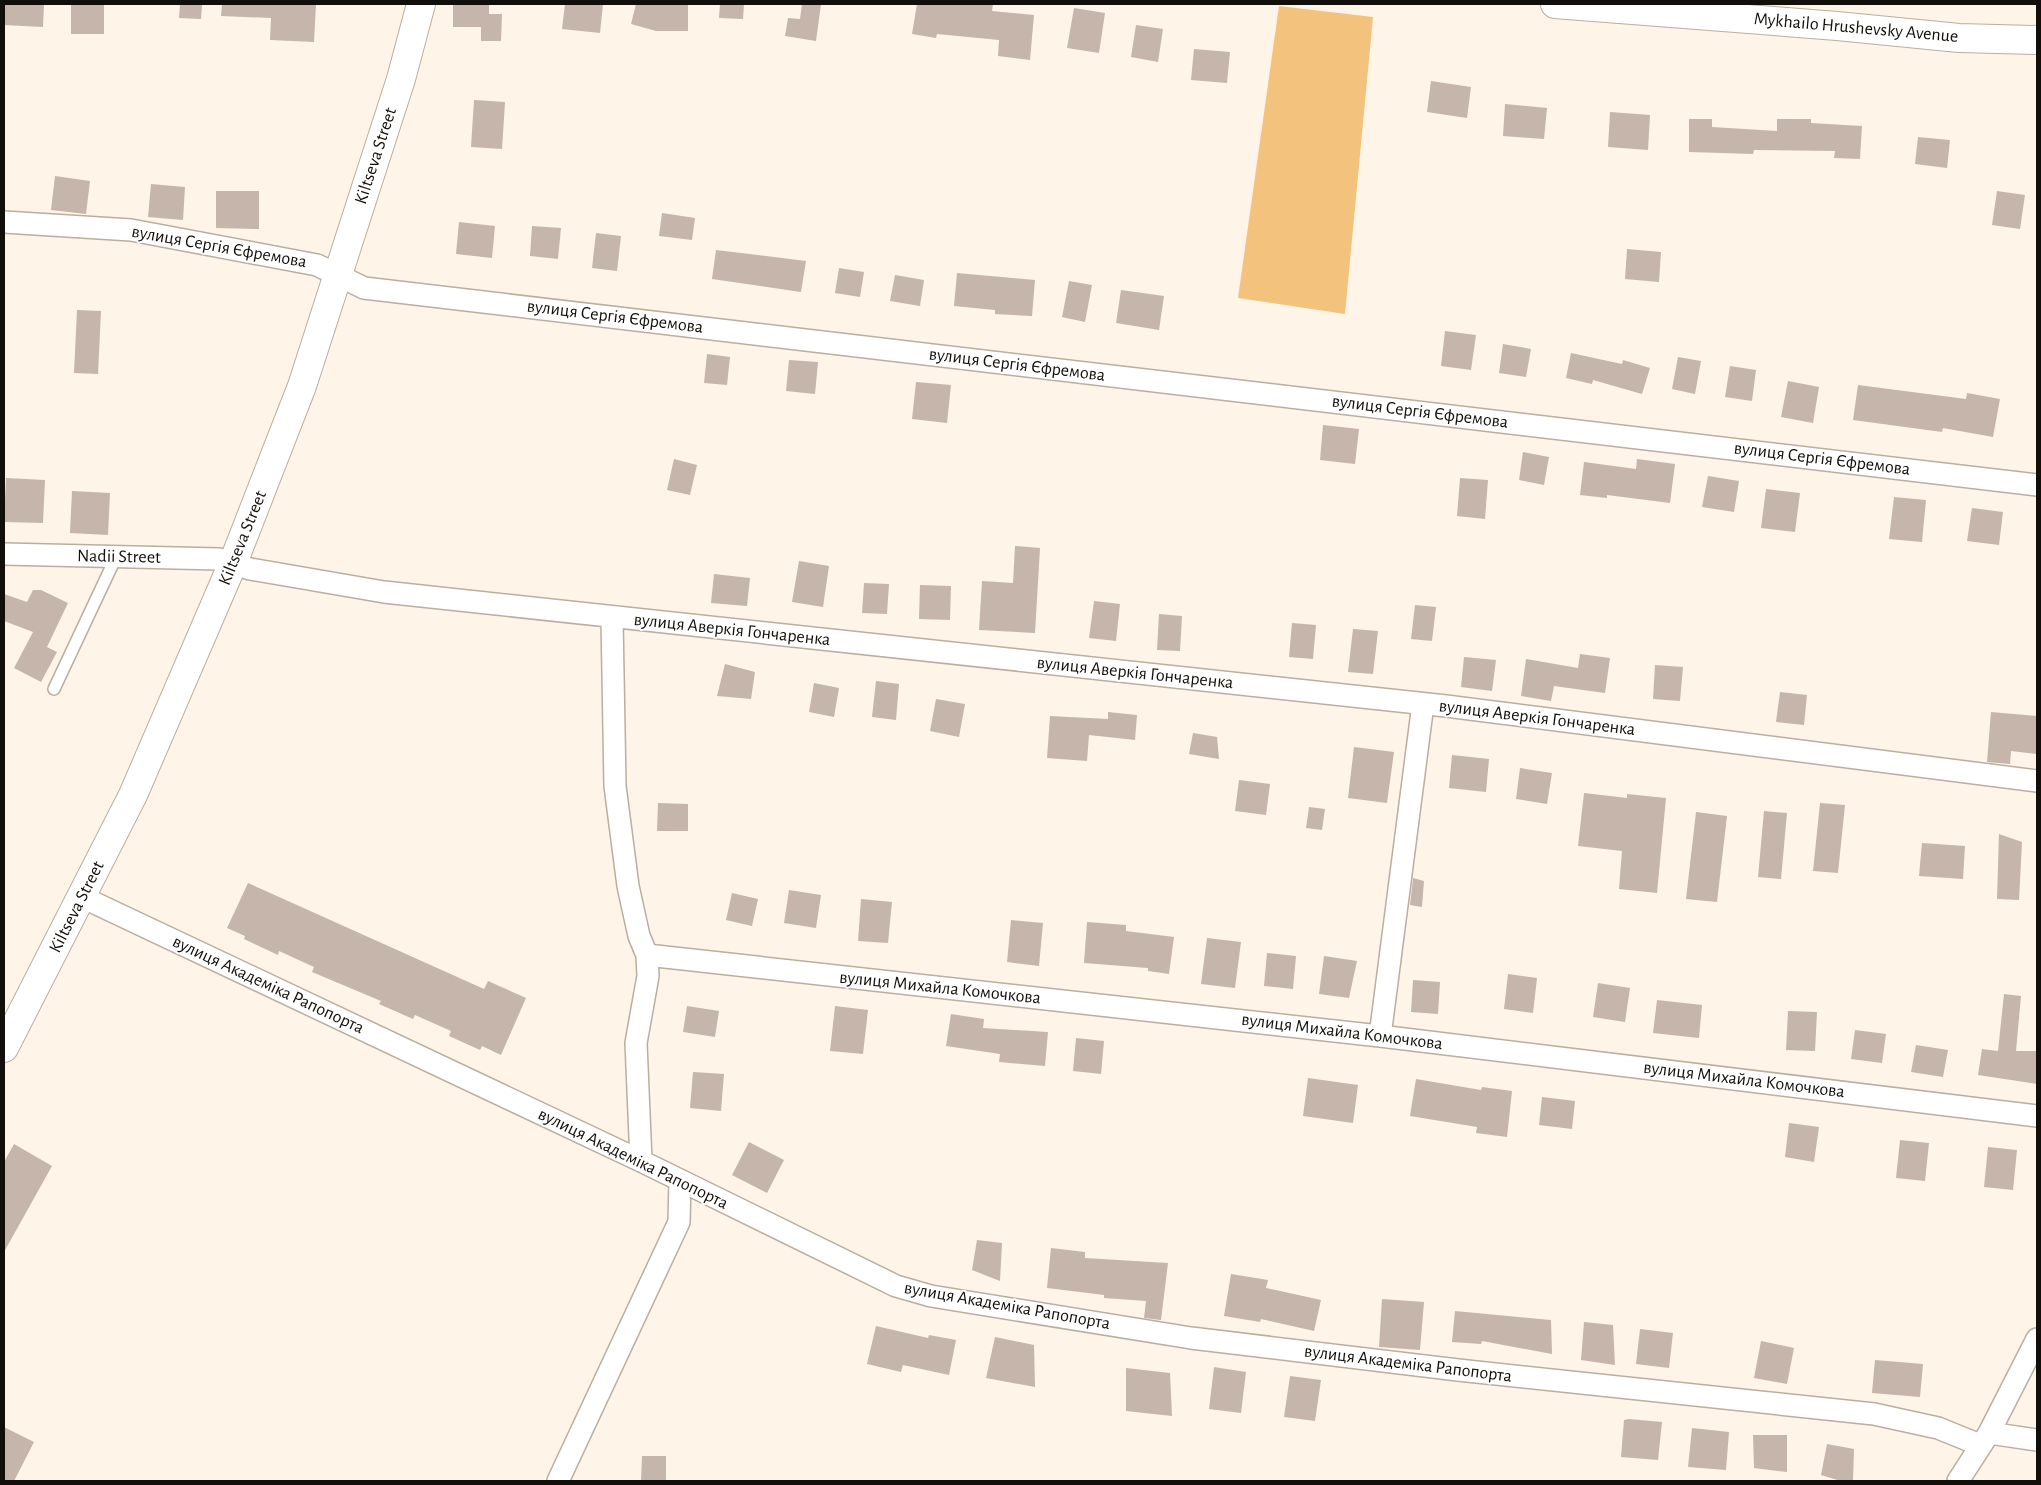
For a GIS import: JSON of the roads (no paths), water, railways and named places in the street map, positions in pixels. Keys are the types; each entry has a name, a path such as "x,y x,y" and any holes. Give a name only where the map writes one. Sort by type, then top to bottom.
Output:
{"main road":[{"name":"Kiltseva Street","path":"4,1048 82,897 165,725 233,563 302,386 401,79 421,4"},
{"name":"Mykhailo Hrushevsky Avenue","path":"1555,4 1737,11 1959,38 2037,40"}],"street":[{"name":"вулиця Сергія Єфремова","path":"4,222 131,230 318,265 364,288 2037,485"},
{"name":"Nadii Street","path":"4,554 219,559 233,563"},
{"name":"вулиця Аверкія Гончаренка","path":"233,563 250,569 384,592 1423,704 2037,781"},
{"path":"612,618 614,786 628,886 639,936 646,955 648,976 636,1043 642,1161"},
{"path":"1380,1036 1423,704"},
{"name":"вулиця Академіка Рапопорта","path":"82,897 642,1161 896,1286 931,1296 1191,1338 1458,1370 1874,1414 1985,1439 2037,1440"},
{"name":"вулиця Михайла Комочкова","path":"646,955 1380,1036 2037,1116"},
{"path":"558,1481 679,1222 680,1180"},
{"path":"1958,1481 1985,1439 2037,1339"}],"lane":[{"path":"54,689 116,557"}]}
